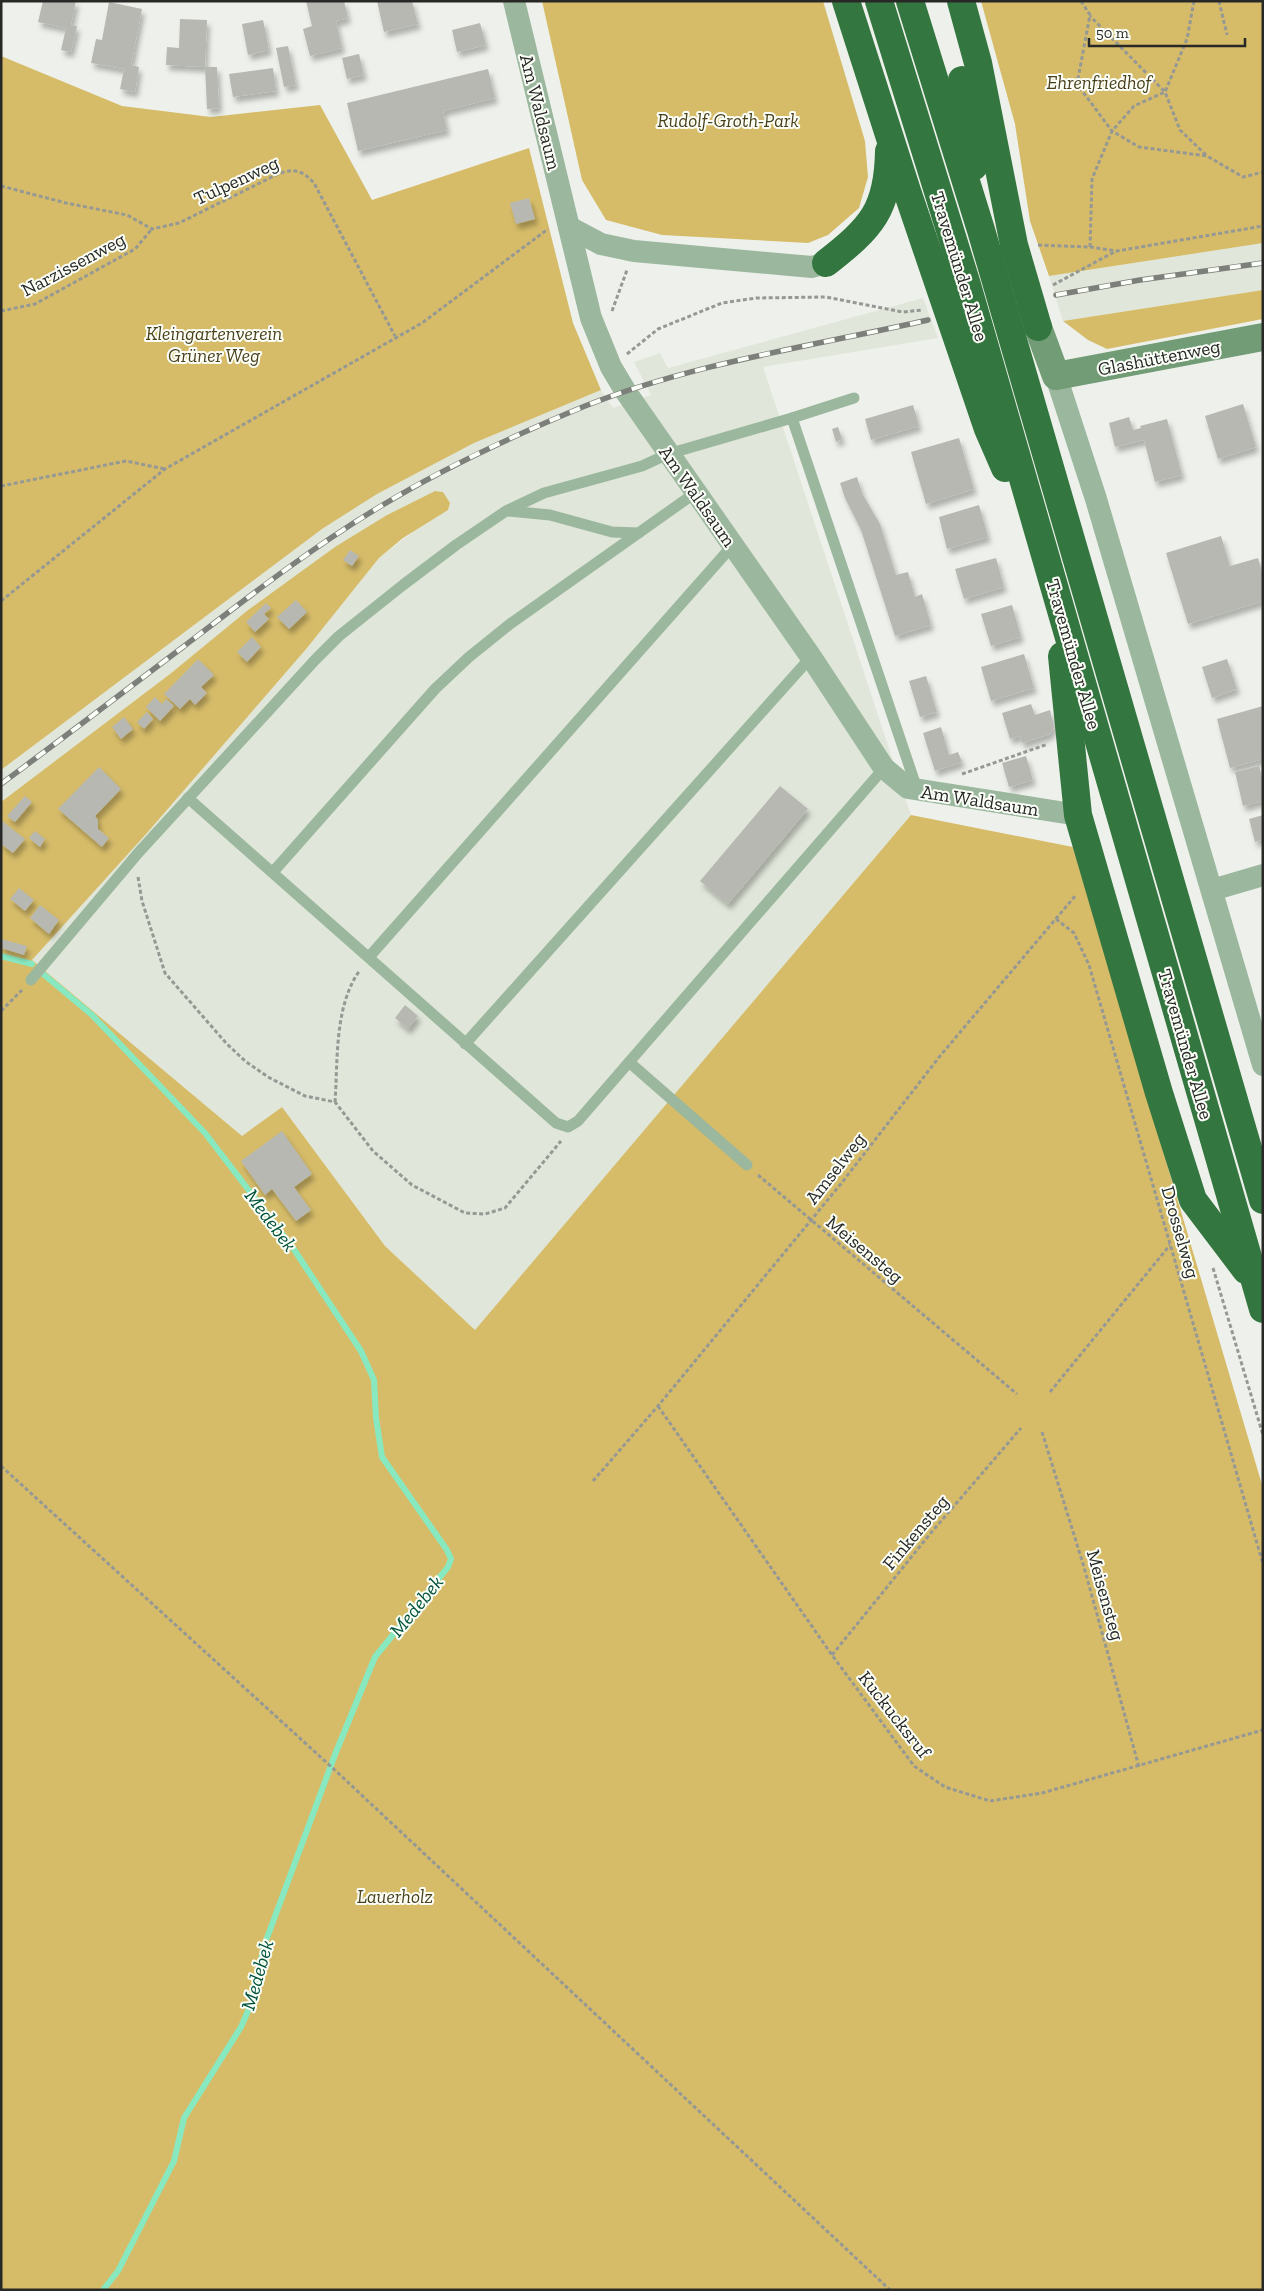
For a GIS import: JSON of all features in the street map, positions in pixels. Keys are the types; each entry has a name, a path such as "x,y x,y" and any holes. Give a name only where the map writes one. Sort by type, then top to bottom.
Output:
{"highway":[{"path":"846,1 988,429 1052,578 1078,815 1159,1092 1193,1200 1254,1281"},
{"name":"Travemünder Allee","path":"879,1 967,284 1263,1309"},
{"name":"Travemünder Allee","path":"910,1 981,230 1263,1200"},
{"path":"948,1 969,116 981,230"},
{"path":"961,1 978,62 1014,245 1038,327"},
{"path":"826,263 847,247 877,214 889,179 889,134"}],"street":[{"name":"Am Waldsaum","path":"514,1 591,318 611,367 668,454 811,657 884,768 908,788 1078,815"},
{"path":"568,221 601,244 634,251 812,267 826,263"},
{"path":"1038,327 1096,499 1263,1065"},
{"name":"Glashüttenweg","path":"1056,376 1263,337"},
{"path":"1212,890 1263,874"}],"lane":[{"path":"31,980 139,852 315,660 339,636 456,545 506,511 544,493 642,466 668,454 854,398"},
{"path":"792,418 917,790"},
{"path":"273,872 435,689 469,657 510,624 695,493"},
{"path":"506,511 550,515 612,532 639,533"},
{"path":"369,957 733,545"},
{"path":"466,1044 811,657"},
{"path":"188,798 556,1123 568,1127 578,1121 884,768"},
{"path":"629,1062 747,1166"}],"path":[{"path":"1081,1 1090,15 1165,92 1180,130 1207,156 1242,177 1263,172"},
{"path":"1090,247 1092,179 1112,131 1134,106 1165,92 1187,39 1194,1"},
{"path":"1219,1 1227,35"},
{"path":"1090,15 1077,84 1112,131 1139,147 1207,156"},
{"name":"Tulpenweg","path":"152,229 179,223 278,174 289,170 299,170 314,183 395,336"},
{"path":"1,186 66,203 127,215 152,229"},
{"path":"1,601 165,469 395,336 422,323 568,221"},
{"path":"1033,245 1090,247 1117,251 1263,226"},
{"name":"Narzissenweg","path":"1,311 35,304 135,249 152,229"},
{"path":"600,344 634,251"},
{"path":"1053,285 1117,251"},
{"path":"611,367 658,329 722,303 756,298 808,296 826,297 903,312 922,310"},
{"path":"1,486 126,461 165,469"},
{"path":"953,777 1070,736"},
{"path":"139,852 138,879 142,902 164,973 226,1043 245,1061 268,1077 305,1096 335,1102 373,1151 412,1186 465,1212 485,1214 505,1208 557,1147 568,1127"},
{"name":"Amselweg","path":"593,1481 658,1406 810,1222 940,1056 1089,881 1095,870"},
{"name":"Drosselweg","path":"1056,919 1074,933 1089,965 1263,1564"},
{"path":"335,1102 340,1026 346,999 357,974 369,957"},
{"path":"1,1011 31,980"},
{"name":"Meisensteg","path":"747,1166 810,1222 1017,1394"},
{"path":"1050,1392 1170,1244"},
{"path":"1210,1260 1263,1435"},
{"name":"Kuckucksruf","path":"658,1406 832,1655 914,1766 945,1787 990,1801 1042,1793 1139,1767 1263,1730"},
{"name":"Finkensteg","path":"832,1655 930,1534 1021,1428"},
{"name":"Meisensteg","path":"1042,1432 1084,1567 1139,1767"},
{"path":"1,1466 337,1772 890,2290"}],"shaded area":[{"path":"1263,243 1263,290 1063,321 1049,276"},
{"path":"923,298 938,338 763,367 911,815 475,1331 385,1246 282,1107 242,1136 32,960 147,833 307,648 379,558 423,524 443,492 435,491 387,515 248,610 170,674 1,802 1,770 322,529 377,494 474,443 601,390 613,408 651,395 634,362 660,353 668,368"}],"green space":[{"name":"Rudolf-Groth-Park","path":"542,1 823,1 865,141 868,177 859,208 828,235 808,243 662,235 606,220 582,180"},
{"name":"Ehrenfriedhof","path":"981,1 1263,1 1263,243 1049,276 1030,221 1015,124"},
{"name":"Kleingartenverein Grüner Weg","path":"1,56 122,106 211,117 320,105 372,200 529,148 573,323 601,390 474,443 377,494 322,529 1,770"},
{"path":"1263,290 1263,319 1107,349 1088,340 1063,321"},
{"name":"Lauerholz","path":"435,491 443,492 450,503 448,510 403,538 379,558 307,648 147,833 32,960 242,1136 282,1107 385,1246 475,1330 911,815 1073,847 1263,1488 1263,2290 1,2290 1,802 170,674 248,610 335,547 387,515"}],"building":[{"path":"43,1 76,1 71,25 77,26 71,52 61,50 66,28 38,22"},
{"path":"306,1 344,1 348,18 336,21 342,48 310,56 303,29 312,26"},
{"path":"377,1 412,1 418,24 384,32"},
{"path":"109,2 142,9 131,65 139,67 135,92 120,89 124,69 91,63 96,39 102,40"},
{"path":"180,19 207,20 205,67 166,65 167,47 179,48"},
{"path":"263,20 269,50 248,55 242,24"},
{"path":"480,23 486,45 457,52 452,30"},
{"path":"288,46 296,85 284,87 276,48"},
{"path":"359,54 364,75 347,79 342,58"},
{"path":"205,67 217,67 219,108 207,109"},
{"path":"273,68 276,91 233,97 229,74"},
{"path":"488,69 495,98 443,111 447,130 358,151 347,103"},
{"path":"529,198 535,219 516,224 510,203"},
{"path":"1243,404 1256,447 1218,459 1205,416"},
{"path":"913,405 919,426 871,440 865,419"},
{"path":"1129,417 1133,430 1141,428 1140,426 1167,419 1182,475 1155,482 1144,440 1115,447 1109,423"},
{"path":"838,427 842,439 836,442 832,429"},
{"path":"959,438 974,489 926,504 911,452"},
{"path":"857,477 862,493 880,524 896,575 908,572 915,597 922,594 931,625 895,636 861,530 845,498 840,483"},
{"path":"979,505 988,537 947,549 939,517"},
{"path":"1221,536 1230,566 1258,558 1263,575 1263,601 1188,624 1166,553"},
{"path":"350,550 359,556 352,566 343,560"},
{"path":"996,558 1004,587 964,599 955,569"},
{"path":"296,600 307,612 289,629 277,617"},
{"path":"266,603 271,608 264,614 269,619 255,632 246,622"},
{"path":"1012,605 1021,637 991,646 981,614"},
{"path":"252,637 261,647 247,662 237,652"},
{"path":"1024,654 1034,688 991,701 981,667"},
{"path":"198,659 214,675 201,687 207,693 195,705 190,699 180,709 164,694"},
{"path":"1227,659 1237,689 1212,698 1202,667"},
{"path":"926,676 937,712 920,717 909,681"},
{"path":"155,697 162,704 166,699 174,706 160,721 146,707"},
{"path":"1031,704 1035,715 1050,710 1054,727 1050,734 1022,743 1020,736 1010,739 1002,713"},
{"path":"1263,706 1263,759 1230,768 1217,719"},
{"path":"147,712 153,719 144,729 137,722"},
{"path":"124,717 133,729 121,739 112,727"},
{"path":"941,727 949,755 958,752 962,762 935,771 923,733"},
{"path":"1026,756 1033,780 1009,787 1002,763"},
{"path":"1259,766 1263,780 1263,801 1243,806 1235,772"},
{"path":"99,767 121,789 95,816 98,820 98,829 109,838 102,847 58,809"},
{"path":"780,786 808,809 728,904 700,881"},
{"path":"25,796 32,802 15,822 7,816"},
{"path":"1263,815 1263,839 1255,842 1249,819"},
{"path":"1,820 25,839 13,853 1,844"},
{"path":"35,831 45,839 40,847 29,838"},
{"path":"19,888 34,900 25,911 10,899"},
{"path":"40,905 59,920 49,934 30,918"},
{"path":"1,939 27,946 24,955 1,948"},
{"path":"405,1005 418,1016 408,1029 395,1018"},
{"path":"282,1131 312,1174 294,1187 311,1210 296,1221 272,1189 265,1195 241,1161"}],"waterway":[{"name":"Medebek","path":"1,956 32,964"},
{"name":"Medebek","path":"42,973 92,1015 205,1133 293,1248 361,1351 374,1380 376,1418 382,1457 447,1550 451,1559 448,1567 375,1657 336,1752 264,1946 252,2002 241,2027 184,2118 174,2161 118,2271 103,2290"}],"railway":[{"path":"1056,295 1140,280 1263,263"},
{"path":"1,784 304,556 381,506 455,465 585,406 668,378 754,357 928,320"}]}
